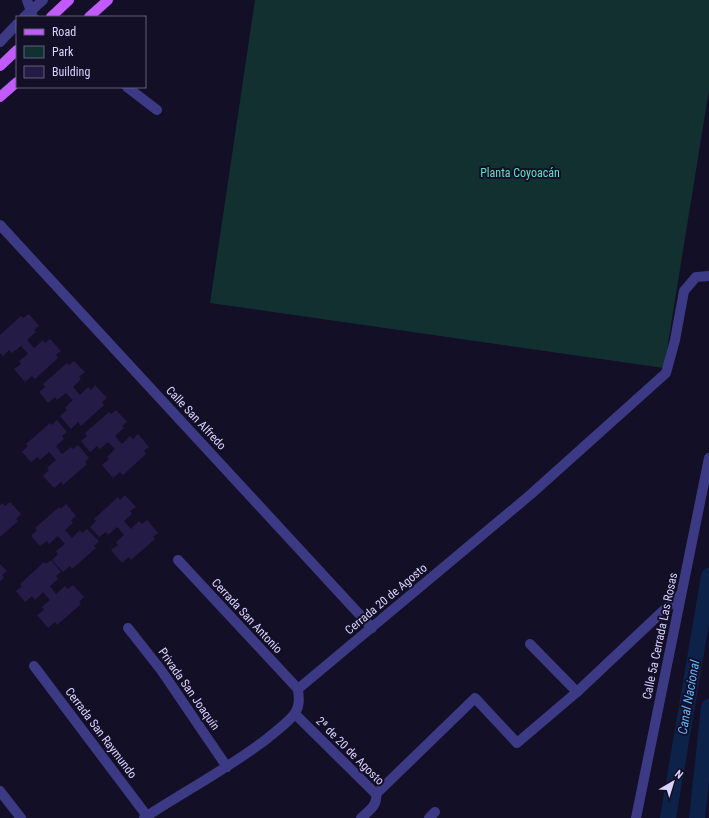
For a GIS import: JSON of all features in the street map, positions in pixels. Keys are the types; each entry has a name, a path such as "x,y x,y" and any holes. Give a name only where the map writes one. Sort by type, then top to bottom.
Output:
{"main road":[{"path":"52,16 69,0"},
{"path":"90,16 108,0"},
{"path":"0,66 16,51"},
{"path":"0,97 16,83"}],"street":[{"path":"26,0 29,15"},
{"path":"29,15 43,0"},
{"path":"0,42 16,25"},
{"path":"128,88 157,110"},
{"name":"Calle San Alfredo","path":"0,225 372,628"},
{"name":"Cerrada 20 de Agosto","path":"298,689 530,495 666,373 675,340 684,291 696,277 709,276"},
{"name":"Calle 5a Cerrada Las Rosas","path":"636,818 709,458"},
{"name":"Cerrada San Antonio","path":"178,560 298,689"},
{"path":"376,794 475,698 517,743 577,692 681,594"},
{"name":"Privada San Joaquín","path":"128,628 162,670 227,767"},
{"path":"530,644 577,692"},
{"name":"Cerrada San Raymundo","path":"34,666 146,817"},
{"path":"146,817 256,748 295,714 299,704 298,689"},
{"name":"2ª de 20 de Agosto","path":"295,714 376,794 377,799 375,804 361,818"},
{"path":"0,791 21,818"}],"green space":[{"name":"Planta Coyoacán","path":"255,0 709,0 709,90 664,368 210,303"}],"building":[{"path":"29,314 39,326 34,330 36,332 27,340 34,348 43,340 45,343 50,339 61,351 56,355 58,358 35,379 32,376 25,382 14,369 21,364 19,361 28,354 21,346 12,353 9,350 3,356 0,353 0,335 21,316 23,318"},
{"path":"74,361 85,372 79,377 81,379 73,387 80,395 88,387 91,390 95,385 107,398 102,402 104,405 81,426 78,422 71,429 60,416 67,410 65,408 73,400 66,393 57,400 55,397 48,403 39,392 45,387 43,384 67,363 69,365"},
{"path":"116,410 127,422 122,426 124,428 115,436 122,444 130,436 133,439 138,434 149,447 144,451 146,454 123,475 120,472 113,478 102,465 109,459 107,457 115,449 108,442 100,449 97,446 90,452 81,441 87,436 85,433 109,412 111,414"},
{"path":"57,420 67,432 62,436 64,439 56,446 62,454 71,447 73,449 78,445 89,458 85,462 87,464 63,485 61,482 54,488 43,476 49,470 47,468 56,460 49,452 40,460 38,457 31,462 22,452 28,446 26,444 50,423 52,425"},
{"path":"125,495 136,507 130,511 132,514 124,521 131,529 139,521 142,524 147,520 158,533 153,537 155,539 131,560 129,557 122,563 111,550 118,545 116,542 124,535 117,527 108,535 106,532 99,537 90,527 96,521 94,519 118,497 120,500"},
{"path":"10,502 21,514 16,519 18,521 0,537 0,505 3,503 5,506"},
{"path":"66,504 76,516 71,520 73,523 65,530 72,538 80,530 82,533 87,529 99,541 94,546 96,548 72,569 70,566 63,572 52,560 58,554 56,551 65,544 58,536 49,544 47,541 40,546 31,536 37,530 35,528 59,507 61,509"},
{"path":"51,560 61,572 56,576 58,579 50,586 56,594 65,586 68,589 73,585 84,597 79,602 81,604 57,625 55,622 48,628 37,615 44,610 42,607 50,600 43,592 35,600 32,596 25,602 16,591 22,586 20,584 44,562 46,564"},
{"path":"0,564 7,571 2,575 4,578 0,581"}],"waterway":[{"name":"Canal Nacional","path":"668,818 709,576"},
{"name":"Canal Nacional","path":"697,818 709,707"}]}
